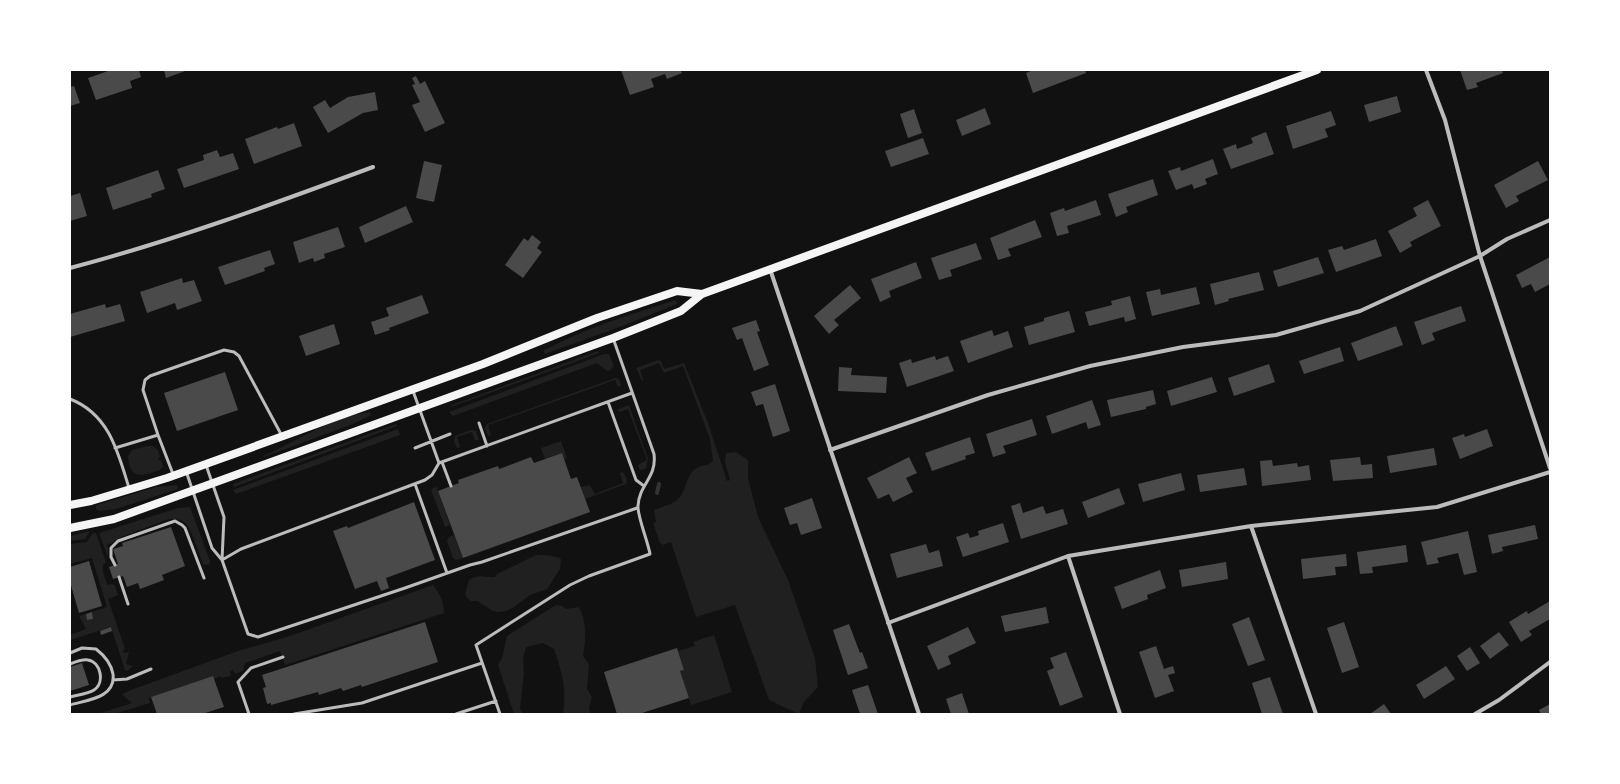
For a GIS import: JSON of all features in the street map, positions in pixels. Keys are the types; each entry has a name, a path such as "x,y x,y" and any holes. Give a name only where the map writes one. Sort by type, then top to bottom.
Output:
{"main road":[{"path":"70,528 114,519 613,338 681,311 702,294 1317,70"},
{"path":"70,505 91,501 174,476 483,364 597,318 677,291 702,294"}],"street":[{"path":"1426,70 1445,120 1480,256 1550,468"},
{"path":"70,268 207,228 373,167"},
{"path":"830,450 988,395 1090,366 1184,347 1276,335 1360,311 1480,256 1507,239 1550,220"},
{"path":"770,269 919,714"},
{"path":"888,623 1068,556 1251,526 1437,507 1550,472"},
{"path":"1251,526 1316,714"},
{"path":"1068,556 1120,714"},
{"path":"1475,714 1499,700 1550,662"}],"lane":[{"path":"500,714 476,645 582,579 650,554 649,543 637,508 640,494 654,470 654,454 613,338"},
{"path":"174,476 143,390 145,380 150,376 224,350 229,350 239,356 282,436"},
{"path":"413,389 431,441 450,486"},
{"path":"222,560 241,550 425,480 432,475 441,463 632,393"},
{"path":"70,399 80,402 92,411 101,420 110,433 130,490"},
{"path":"608,402 636,480 644,486"},
{"path":"479,423 487,446"},
{"path":"415,448 450,434"},
{"path":"115,448 158,435"},
{"path":"206,464 224,517 222,560"},
{"path":"186,471 212,548 222,560 248,634 258,637 637,508"},
{"path":"415,484 448,573"},
{"path":"115,565 111,548 118,541 175,522 182,524 204,578"},
{"path":"119,577 128,604"},
{"path":"70,652 89,648 96,649 108,660 112,671 113,680 109,691 104,695 70,705"},
{"path":"249,714 238,682 251,668 283,657"},
{"path":"70,664 88,660 97,665 100,682 94,690 70,697"},
{"path":"294,714 318,712 362,703 482,663"},
{"path":"113,680 127,680 151,669"},
{"path":"456,714 496,701"}],"shaded area":[{"path":"676,300 677,304 625,325 545,354 543,351 592,328"},
{"path":"598,351 599,353 451,407 452,405"},
{"path":"604,354 609,354 614,366 609,371 597,363 453,416 449,412"},
{"path":"658,360 661,361 664,369 684,363 708,423 727,481 730,480 725,462 726,453 736,452 748,460 748,478 758,517 788,580 815,658 818,687 804,702 799,714 769,700 735,605 696,617 671,542 663,545 660,543 653,523 656,522 654,510 675,502 680,497 691,473 699,467 713,461 710,439 683,366 664,373 659,363 640,370 643,379 642,381 636,368"},
{"path":"615,378 619,379 621,385 618,387 615,380 488,425 491,435 488,436 485,428 487,424"},
{"path":"629,405 648,459 646,468 642,470 639,469 638,465 647,460 628,409 620,412 617,410"},
{"path":"370,412 371,415 353,424 264,457 263,456 328,424"},
{"path":"396,424 397,426 234,487 233,484"},
{"path":"398,429 400,435 236,494 237,496 233,490"},
{"path":"471,430 476,431 479,440 475,440 472,432 457,437 460,446 457,448 454,441 455,436"},
{"path":"561,441 567,458 564,459 562,453 545,459 541,448"},
{"path":"153,446 158,450 160,457 158,458 161,460 163,467 151,473 141,475 134,473 131,470 128,456 132,450"},
{"path":"622,472 627,480 626,484 585,499 581,487 590,485 595,494 623,483 620,473"},
{"path":"177,485 178,489 116,509 99,511 96,509 96,506 100,504 156,487"},
{"path":"436,486 450,525 445,527 431,490"},
{"path":"190,507 210,561 209,565 203,564 187,525 182,521 175,519 169,519 121,537 111,544 108,543 108,557 99,533 178,508"},
{"path":"90,531 85,539 70,541 70,536"},
{"path":"96,533 106,562 103,565 103,573 108,585 112,584 115,586 118,595 108,599 125,649 123,650 124,653 129,652 126,664 133,666 127,671 125,670 111,627 70,640 70,635 86,629 79,616 86,614 87,620 93,619 92,612 107,607 92,558 70,564 70,544 87,542 92,534"},
{"path":"454,535 463,558 456,560 453,558 447,541 449,537"},
{"path":"536,555 552,556 561,559 560,569 547,589 530,595 506,611 498,612 493,611 477,601 471,601 467,598 465,594 469,580 479,576 495,577 497,574"},
{"path":"433,585 441,598 444,613 285,665 280,651 245,663 243,671 235,674 233,670 230,671 231,676 221,678 220,676 214,679 213,676 149,698 150,703 114,714 98,714 132,703 122,694 131,690 238,651 290,636"},
{"path":"556,605 562,606 566,609 579,607 582,613 585,625 585,644 583,656 589,664 587,689 592,697 589,708 590,714 563,714 564,689 559,666 554,649 543,643 526,647 523,658 524,673 520,709 524,714 514,714 498,665 502,658 507,636"},
{"path":"714,635 732,692 691,705 680,671 684,670 678,651 695,646 693,642"}],"building":[{"path":"111,70 139,70 141,77 130,81 132,88 96,100 88,78"},
{"path":"164,70 188,70 166,78"},
{"path":"621,70 680,70 682,73 667,79 665,74 651,79 654,87 630,95"},
{"path":"1033,70 1085,70 1086,73 1033,93 1026,73"},
{"path":"1460,70 1502,70 1503,73 1476,83 1478,87 1467,90"},
{"path":"416,76 420,84 425,81 445,123 425,132 412,105 420,102 412,85 415,84 412,78"},
{"path":"74,86 80,103 70,106 70,87"},
{"path":"375,92 378,110 363,113 328,133 313,107 325,100 330,108 348,97"},
{"path":"1397,96 1401,112 1369,122 1364,105"},
{"path":"985,108 991,124 962,136 956,120"},
{"path":"914,109 922,133 908,138 900,114"},
{"path":"1331,111 1336,125 1325,129 1328,137 1293,149 1286,126"},
{"path":"294,123 302,146 254,164 245,139 277,127 278,129"},
{"path":"1266,132 1274,154 1231,169 1223,149 1236,144 1237,149 1253,143 1251,138"},
{"path":"923,138 929,154 891,167 885,151"},
{"path":"217,150 220,157 233,153 239,169 184,188 177,169 204,160 203,155"},
{"path":"1213,159 1218,174 1205,179 1207,184 1194,189 1192,184 1176,190 1168,171 1180,167 1181,171"},
{"path":"424,161 442,165 434,202 416,198"},
{"path":"1538,161 1548,180 1516,196 1519,201 1506,208 1494,185"},
{"path":"158,170 165,189 151,194 152,197 113,210 106,188"},
{"path":"1153,179 1158,195 1126,207 1128,212 1116,217 1108,194"},
{"path":"80,193 87,216 70,221 70,196"},
{"path":"1096,200 1101,215 1067,226 1069,233 1057,236 1050,213 1064,208 1065,211"},
{"path":"1428,200 1441,226 1410,242 1412,246 1400,253 1388,231 1417,216 1413,208"},
{"path":"406,206 413,222 365,243 359,227"},
{"path":"1035,220 1042,237 1008,249 1011,256 998,260 990,238"},
{"path":"338,227 345,247 324,254 325,258 314,262 313,258 299,263 293,242"},
{"path":"532,235 541,242 537,248 542,252 523,278 505,265 524,238 528,241"},
{"path":"1376,239 1382,256 1336,272 1328,250 1342,246 1344,250"},
{"path":"976,243 982,259 950,270 952,276 939,280 931,258"},
{"path":"270,250 275,264 264,268 265,271 225,285 218,267"},
{"path":"1318,257 1324,273 1278,287 1273,271"},
{"path":"1550,257 1550,284 1535,292 1531,284 1522,288 1516,275"},
{"path":"916,262 922,278 889,291 891,297 880,302 871,279"},
{"path":"1259,272 1264,290 1228,299 1229,301 1215,305 1210,284"},
{"path":"182,278 183,283 194,280 202,301 177,310 175,303 147,313 140,292"},
{"path":"850,285 861,298 834,320 839,325 829,334 814,316"},
{"path":"1196,287 1200,304 1152,316 1146,292 1160,289 1161,295"},
{"path":"422,295 429,313 389,328 390,330 375,335 371,322 389,316 386,308"},
{"path":"1130,296 1136,319 1125,322 1124,317 1089,326 1085,312 1112,305 1111,301"},
{"path":"105,304 106,308 120,304 125,321 70,337 70,314"},
{"path":"1461,306 1466,321 1432,333 1435,340 1422,345 1414,322"},
{"path":"1069,311 1075,332 1029,345 1024,327 1044,321 1044,318"},
{"path":"756,320 760,331 757,332 769,365 754,371 742,338 737,340 732,328"},
{"path":"334,324 340,344 306,356 299,336"},
{"path":"1396,326 1403,345 1358,361 1351,343"},
{"path":"992,330 994,336 1008,331 1013,347 968,363 960,341"},
{"path":"1340,347 1344,361 1304,374 1299,361"},
{"path":"935,356 936,360 948,356 954,371 907,387 899,363 911,359 912,363"},
{"path":"1269,364 1275,382 1234,396 1228,378"},
{"path":"839,367 852,368 851,375 887,377 886,393 838,391"},
{"path":"225,372 238,410 177,431 164,393"},
{"path":"1212,377 1217,392 1171,406 1167,391"},
{"path":"775,384 790,431 773,437 763,404 756,406 751,392"},
{"path":"1153,390 1156,404 1146,407 1146,409 1111,417 1107,400"},
{"path":"1092,400 1101,425 1088,429 1086,422 1052,434 1046,416"},
{"path":"1032,419 1037,435 1003,446 1006,453 993,457 986,434"},
{"path":"1487,429 1493,446 1460,459 1452,438 1464,434 1465,437"},
{"path":"970,437 975,453 965,456 966,459 932,471 925,453"},
{"path":"1434,448 1437,465 1390,473 1387,456"},
{"path":"562,453 571,479 577,477 590,512 463,558 438,491 459,483 458,480 498,466 499,469 531,457 534,463"},
{"path":"909,457 917,473 906,478 913,492 893,502 889,494 878,499 867,478"},
{"path":"1360,457 1361,465 1372,464 1373,478 1333,481 1330,460"},
{"path":"1272,460 1273,466 1297,463 1298,467 1309,465 1311,480 1262,486 1260,461"},
{"path":"1244,468 1247,485 1200,492 1197,475"},
{"path":"1181,473 1185,490 1143,502 1138,484"},
{"path":"1119,488 1125,504 1088,518 1082,502"},
{"path":"812,498 822,528 801,535 797,523 790,525 784,508"},
{"path":"414,502 435,560 386,578 389,588 381,591 377,581 355,589 333,531 347,526 348,528"},
{"path":"1020,503 1023,513 1043,506 1046,514 1063,509 1068,524 1021,539 1011,506"},
{"path":"1003,523 1009,542 963,557 956,537 968,533 970,538 979,535 978,531"},
{"path":"1535,525 1538,539 1502,547 1503,551 1492,554 1488,535"},
{"path":"171,527 185,566 162,575 164,580 140,589 138,583 127,587 123,576 113,579 109,567 118,564 113,549 123,546 122,543"},
{"path":"1468,531 1477,572 1464,575 1458,553 1437,558 1439,563 1427,565 1421,542"},
{"path":"926,544 929,553 939,550 943,566 897,578 890,554"},
{"path":"1406,545 1408,562 1372,567 1373,573 1360,574 1357,552"},
{"path":"1346,554 1347,566 1335,567 1336,575 1303,579 1301,559"},
{"path":"89,561 102,606 79,613 70,582 70,567"},
{"path":"1226,562 1228,579 1182,587 1179,570"},
{"path":"1160,570 1166,588 1147,595 1148,599 1122,609 1114,587"},
{"path":"1550,601 1550,619 1529,631 1532,635 1521,642 1509,622 1527,611 1528,614"},
{"path":"1046,607 1049,623 1005,632 1001,616"},
{"path":"92,612 93,619 87,620 86,614"},
{"path":"1249,617 1265,660 1248,666 1232,624"},
{"path":"425,622 438,662 362,687 361,685 343,691 341,688 319,695 318,692 271,705 271,703 267,704 263,688 266,687 262,675"},
{"path":"1344,622 1359,667 1342,673 1327,628"},
{"path":"849,624 860,653 862,652 868,668 848,675 833,630"},
{"path":"111,627 112,631 101,635 100,631"},
{"path":"968,627 976,643 948,656 951,664 938,670 927,646"},
{"path":"1499,632 1509,645 1490,659 1480,646"},
{"path":"1156,646 1164,669 1173,666 1175,673 1168,675 1174,691 1155,698 1139,652"},
{"path":"1470,647 1480,663 1467,671 1457,656"},
{"path":"677,648 684,670 680,671 689,698 639,714 617,714 604,672"},
{"path":"1066,652 1083,697 1060,706 1047,671 1054,668 1050,658"},
{"path":"82,663 89,685 70,691 70,667"},
{"path":"1446,666 1455,679 1424,699 1416,685"},
{"path":"213,676 224,707 202,714 157,714 151,697"},
{"path":"1270,677 1283,714 1262,714 1252,683"},
{"path":"868,685 878,714 860,714 852,690"},
{"path":"962,693 969,714 951,714 946,699"},
{"path":"1384,704 1391,714 1370,714"},
{"path":"1550,704 1550,714 1541,714 1539,710"}],"waterway":[{"path":"657,493 659,484"}]}
